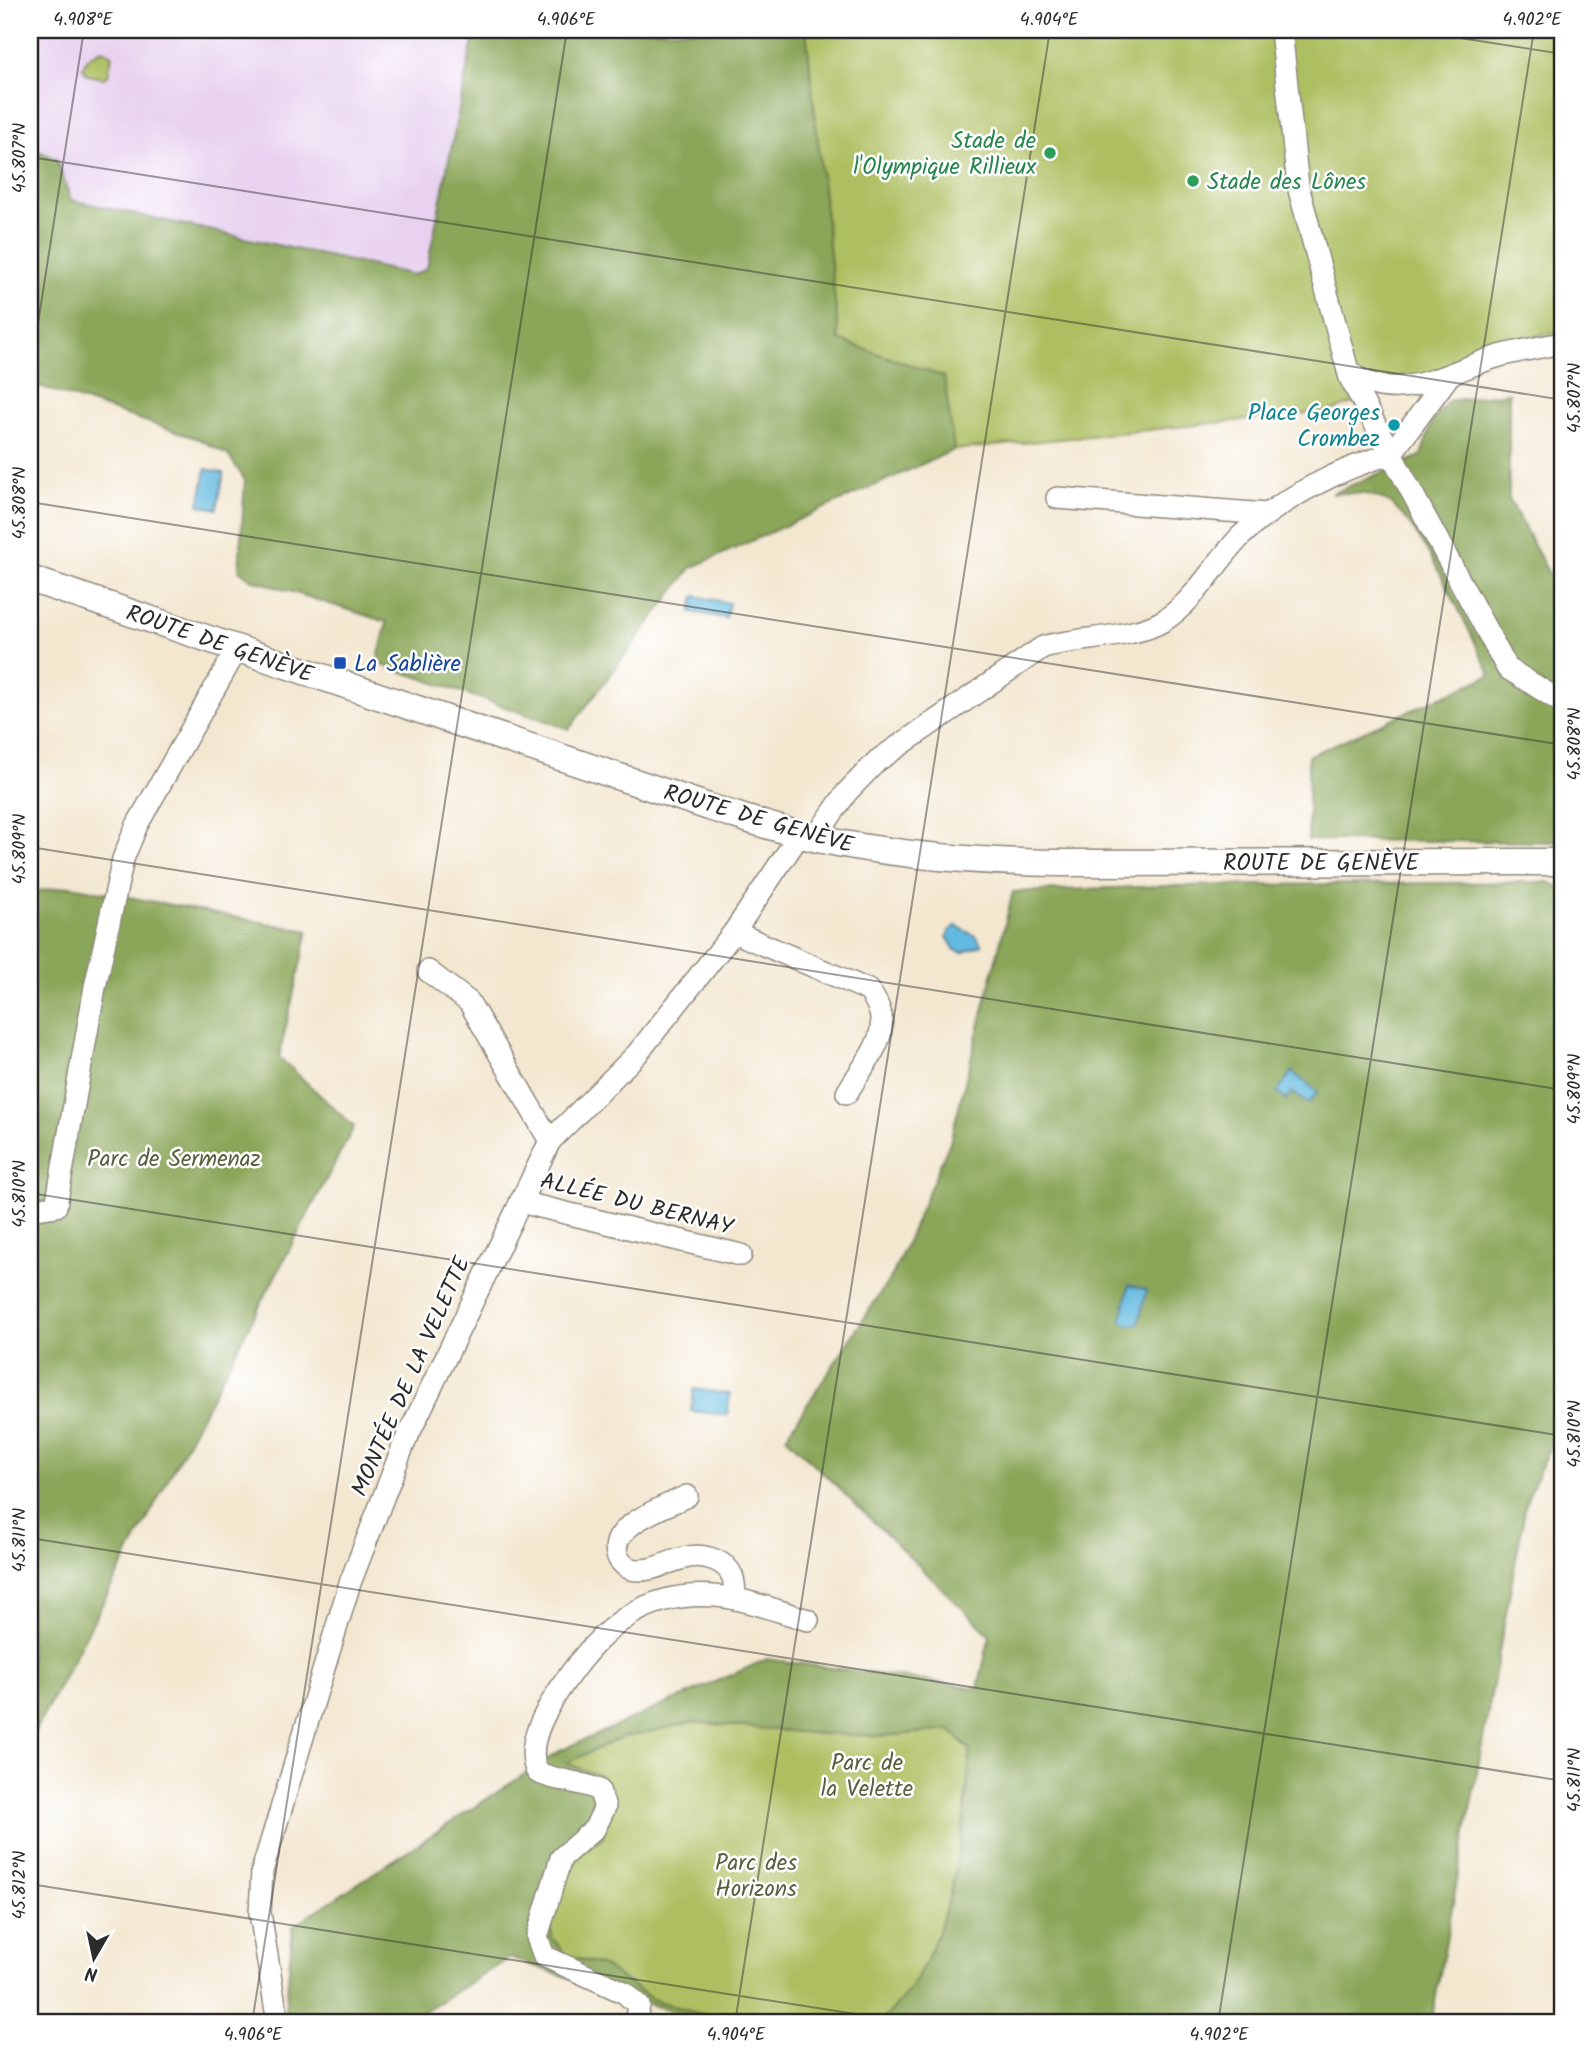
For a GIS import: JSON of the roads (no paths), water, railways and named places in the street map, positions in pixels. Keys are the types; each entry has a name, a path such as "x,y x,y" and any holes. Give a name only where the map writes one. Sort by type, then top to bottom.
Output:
{"main road":[{"name":"ROUTE DE GENÈVE","path":"30,579 699,804 807,836 874,850 978,862 1563,862"}],"street":[{"path":"1281,30 1298,186 1348,371 1507,668 1563,703"},
{"path":"1348,371 1357,378 1380,386 1413,386 1448,377 1493,358 1563,343"},
{"path":"1391,454 1448,377"},
{"name":"MONTÉE DE LA VELETTE","path":"278,2023 260,1913 262,1871 268,1846 350,1583 390,1482 450,1343 550,1142 637,1055 807,836 847,792 900,743 1043,647 1069,640 1139,630 1161,622 1183,606 1241,536 1267,514 1354,464 1391,454"},
{"path":"1057,498 1267,514"},
{"path":"30,1202 34,1209 56,1206 95,987 123,859 137,825 237,649"},
{"path":"734,932 868,990 879,1003 884,1017 882,1033 847,1093"},
{"path":"428,971 469,1002 550,1142"},
{"name":"ALLÉE DU BERNAY","path":"520,1202 741,1255"},
{"path":"687,1496 631,1524 617,1544 617,1555 623,1564 631,1569 642,1569 691,1555 718,1561 729,1568 735,1579 735,1599"},
{"path":"634,2023 639,2006 625,1993 544,1956 537,1937 561,1858 575,1842 595,1828 605,1807 599,1790 582,1782 551,1779 537,1773 532,1762 533,1743 542,1721 563,1684 608,1630 634,1609 664,1598 693,1595 735,1599 808,1620"}],"water":[{"path":"206,469 224,473 217,509 199,505"},
{"path":"695,596 729,603 726,618 691,612"},
{"path":"956,926 976,936 982,945 962,953 955,950 947,937 950,930"},
{"path":"1292,1072 1318,1092 1308,1104 1292,1092 1286,1100 1277,1092"},
{"path":"1129,1285 1147,1290 1138,1324 1128,1325 1121,1320"},
{"path":"694,1389 730,1394 727,1415 691,1411"}],"place":[{"name":"Stade de l'Olympique Rillieux","path":"1050,153"},
{"name":"Stade des Lônes","path":"1193,181"},
{"name":"Place Georges Crombez","path":"1394,425"},
{"name":"La Sablière","path":"340,663"}],"park label":[{"name":"Parc de Sermenaz","path":"174,1158"},
{"name":"Parc de la Velette","path":"867,1775"},
{"name":"Parc des Horizons","path":"756,1875"}]}
